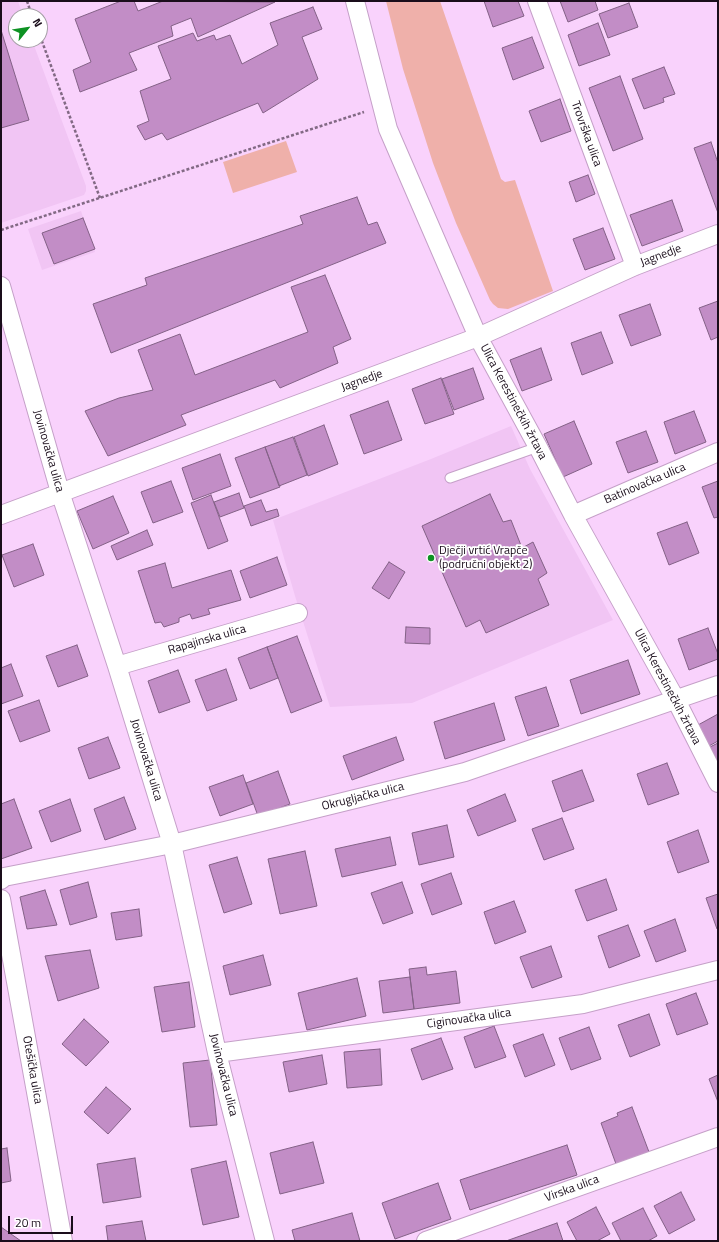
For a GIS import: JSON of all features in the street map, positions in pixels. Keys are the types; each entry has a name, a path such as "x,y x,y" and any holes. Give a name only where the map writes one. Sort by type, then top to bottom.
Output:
{"street":[{"name":"Ulica Kerestinečkih žrtava","path":"354,1 388,128 478,337 573,515 676,700 718,784"},
{"name":"Trovrška ulica","path":"537,1 635,266"},
{"name":"Jagnedje","path":"1,515 478,337 635,266 718,234"},
{"name":"Jovinovačka ulica","path":"1,286 60,492 117,666 172,844 217,1053 265,1241"},
{"name":"Batinovačka ulica","path":"573,515 718,452"},
{"name":"Rapajinska ulica","path":"117,666 298,613"},
{"name":"Okrugljačka ulica","path":"1,880 4,877 172,844 465,772 718,685"},
{"name":"Otešička ulica","path":"1,899 63,1241"},
{"name":"Ciginovačka ulica","path":"217,1053 583,1004 718,970"},
{"name":"Virska ulica","path":"426,1241 718,1137"}],"lane":[{"path":"450,478 538,447"}],"path":[{"path":"44,48 100,198"},
{"path":"1,230 382,106"}],"shaded area":[{"path":"1,1 18,1 20,8 8,8 8,48 35,48 86,186 86,191 84,195 1,223"},
{"path":"386,1 440,1 501,179 505,182 515,180 553,291 508,309 498,308 490,300 456,223 433,163 403,69"},
{"path":"286,141 297,172 233,193 223,162"},
{"path":"81,211 95,252 42,270 28,229"},
{"name":"Dječji vrtić Vrapče (područni objekt 2)","path":"511,426 530,469 613,620 412,703 330,707 273,520 431,459"}],"building":[{"path":"121,1 134,1 138,11 163,1 275,2 198,37 191,18 171,26 173,36 129,53 137,70 80,92 73,70 91,62 75,19"},
{"path":"484,1 518,1 524,16 493,27"},
{"path":"560,1 595,1 598,10 568,22"},
{"path":"629,3 638,27 608,38 599,14"},
{"path":"313,7 322,29 302,37 318,79 263,113 258,103 167,140 162,133 145,140 137,126 149,121 140,91 171,79 158,46 193,33 197,41 214,35 216,40 230,35 242,64 278,45 270,23"},
{"path":"598,23 610,55 579,66 568,35"},
{"path":"1,30 29,120 1,128"},
{"path":"532,37 544,68 513,80 502,48"},
{"path":"664,67 675,94 663,98 664,102 644,109 632,79"},
{"path":"620,76 643,139 613,151 589,88"},
{"path":"560,99 571,131 541,142 529,111"},
{"path":"711,142 718,163 718,213 694,148"},
{"path":"588,175 595,194 576,202 569,182"},
{"path":"357,197 368,225 377,222 386,243 111,353 93,304 147,285 145,278 303,224 300,216"},
{"path":"672,200 683,231 642,246 630,215"},
{"path":"83,218 95,249 54,264 42,233"},
{"path":"603,228 615,259 585,270 573,239"},
{"path":"325,275 351,339 333,347 338,363 280,388 275,380 181,415 186,425 108,456 85,411 119,398 153,390 138,350 180,334 195,375 308,332 291,287"},
{"path":"718,301 718,337 711,340 699,308"},
{"path":"650,304 661,335 631,346 619,315"},
{"path":"601,332 613,363 582,375 571,343"},
{"path":"541,348 552,380 522,391 510,360"},
{"path":"473,368 484,399 454,410 442,379"},
{"path":"441,378 454,414 425,424 412,389"},
{"path":"388,401 402,440 364,454 350,415"},
{"path":"694,411 706,442 675,454 664,422"},
{"path":"574,421 592,464 563,477 544,434"},
{"path":"324,425 338,464 308,476 294,437"},
{"path":"646,431 658,462 628,473 616,442"},
{"path":"293,437 307,475 279,486 265,447"},
{"path":"265,447 280,487 250,498 235,458"},
{"path":"220,454 231,486 193,500 182,468"},
{"path":"171,481 183,512 153,523 141,492"},
{"path":"718,481 718,517 714,518 702,487"},
{"path":"239,493 244,508 220,517 214,502"},
{"path":"490,494 503,522 511,520 522,548 533,542 547,573 538,579 549,605 486,633 480,620 466,627 422,526"},
{"path":"211,495 228,541 208,549 191,503"},
{"path":"113,496 129,533 93,549 77,511"},
{"path":"261,500 266,512 277,509 279,516 251,526 244,506"},
{"path":"687,522 699,553 669,565 657,533"},
{"path":"147,530 153,545 117,560 111,546"},
{"path":"33,544 44,575 14,587 2,555"},
{"path":"277,557 287,585 250,598 240,571"},
{"path":"389,562 405,572 389,599 372,588"},
{"path":"165,563 172,588 231,570 241,600 208,609 210,614 192,619 190,614 179,618 179,622 164,627 161,622 155,623 138,571"},
{"path":"406,627 430,628 430,644 405,643"},
{"path":"708,628 718,654 718,659 689,670 678,639"},
{"path":"297,636 322,701 291,713 267,647"},
{"path":"77,645 88,676 58,687 46,656"},
{"path":"267,647 278,678 250,689 238,658"},
{"path":"628,660 640,694 581,714 570,680"},
{"path":"11,664 23,696 1,704 1,668"},
{"path":"226,669 237,700 207,711 195,680"},
{"path":"178,670 190,702 159,713 148,681"},
{"path":"546,687 559,726 528,736 515,697"},
{"path":"39,700 50,731 20,742 8,711"},
{"path":"494,703 505,740 445,759 434,722"},
{"path":"718,714 718,741 709,746 698,725"},
{"path":"108,737 120,768 89,779 78,748"},
{"path":"396,737 404,760 352,780 343,756"},
{"path":"718,743 718,763 710,747"},
{"path":"667,763 679,794 648,805 637,774"},
{"path":"582,770 594,801 563,812 552,781"},
{"path":"278,771 290,804 258,816 246,783"},
{"path":"243,775 253,804 220,816 209,787"},
{"path":"505,794 516,821 478,836 467,810"},
{"path":"124,797 136,829 105,840 94,809"},
{"path":"14,799 32,848 1,859 1,804"},
{"path":"70,799 81,831 51,842 39,811"},
{"path":"562,818 574,849 544,860 532,829"},
{"path":"447,825 454,857 419,865 412,833"},
{"path":"698,830 709,862 678,873 667,842"},
{"path":"390,837 396,865 342,877 335,849"},
{"path":"305,851 317,906 280,914 268,859"},
{"path":"237,857 252,904 224,913 209,865"},
{"path":"451,873 462,904 432,915 421,884"},
{"path":"606,879 617,910 587,921 575,890"},
{"path":"88,882 97,917 70,925 60,890"},
{"path":"402,882 413,913 383,924 371,893"},
{"path":"45,890 57,925 27,929 20,897"},
{"path":"718,894 718,929 717,929 706,898"},
{"path":"514,901 526,932 495,944 484,912"},
{"path":"139,909 142,936 116,940 111,913"},
{"path":"675,919 686,951 656,962 644,931"},
{"path":"628,925 640,956 609,968 598,936"},
{"path":"551,946 562,977 532,988 520,957"},
{"path":"90,950 99,988 58,1001 45,956"},
{"path":"263,955 271,985 230,995 223,966"},
{"path":"426,967 427,975 456,971 460,1003 414,1009 409,969"},
{"path":"410,977 414,1009 383,1013 379,981"},
{"path":"357,978 366,1016 307,1030 298,993"},
{"path":"189,982 195,1027 162,1032 154,987"},
{"path":"696,993 708,1024 677,1035 666,1004"},
{"path":"649,1014 660,1045 630,1057 618,1025"},
{"path":"84,1019 109,1042 86,1066 62,1044"},
{"path":"494,1026 506,1057 475,1068 464,1037"},
{"path":"589,1027 601,1059 571,1070 559,1038"},
{"path":"543,1034 555,1065 525,1077 513,1045"},
{"path":"441,1038 453,1069 422,1080 411,1049"},
{"path":"380,1049 382,1085 347,1088 344,1052"},
{"path":"322,1055 327,1084 289,1092 283,1062"},
{"path":"210,1060 217,1125 190,1127 183,1063"},
{"path":"718,1075 718,1102 709,1079"},
{"path":"106,1087 131,1109 108,1134 84,1112"},
{"path":"632,1107 649,1152 616,1164 601,1123 618,1116 617,1113"},
{"path":"313,1142 324,1183 280,1194 270,1153"},
{"path":"567,1145 577,1175 470,1210 460,1180"},
{"path":"7,1148 11,1181 1,1183 1,1149"},
{"path":"135,1158 141,1197 103,1203 97,1164"},
{"path":"226,1161 239,1217 203,1225 191,1169"},
{"path":"438,1183 451,1219 395,1239 382,1203"},
{"path":"681,1192 695,1220 669,1234 654,1206"},
{"path":"596,1207 610,1234 597,1241 577,1241 567,1222"},
{"path":"643,1208 657,1236 648,1241 621,1241 612,1223"},
{"path":"352,1213 360,1241 295,1241 292,1230"},
{"path":"142,1221 146,1241 108,1241 106,1226"},
{"path":"557,1223 563,1241 506,1241"},
{"path":"1,1227 21,1241 1,1241"}],"place":[{"name":"Dječji vrtić Vrapče (područni objekt 2)","path":"431,558"}]}
